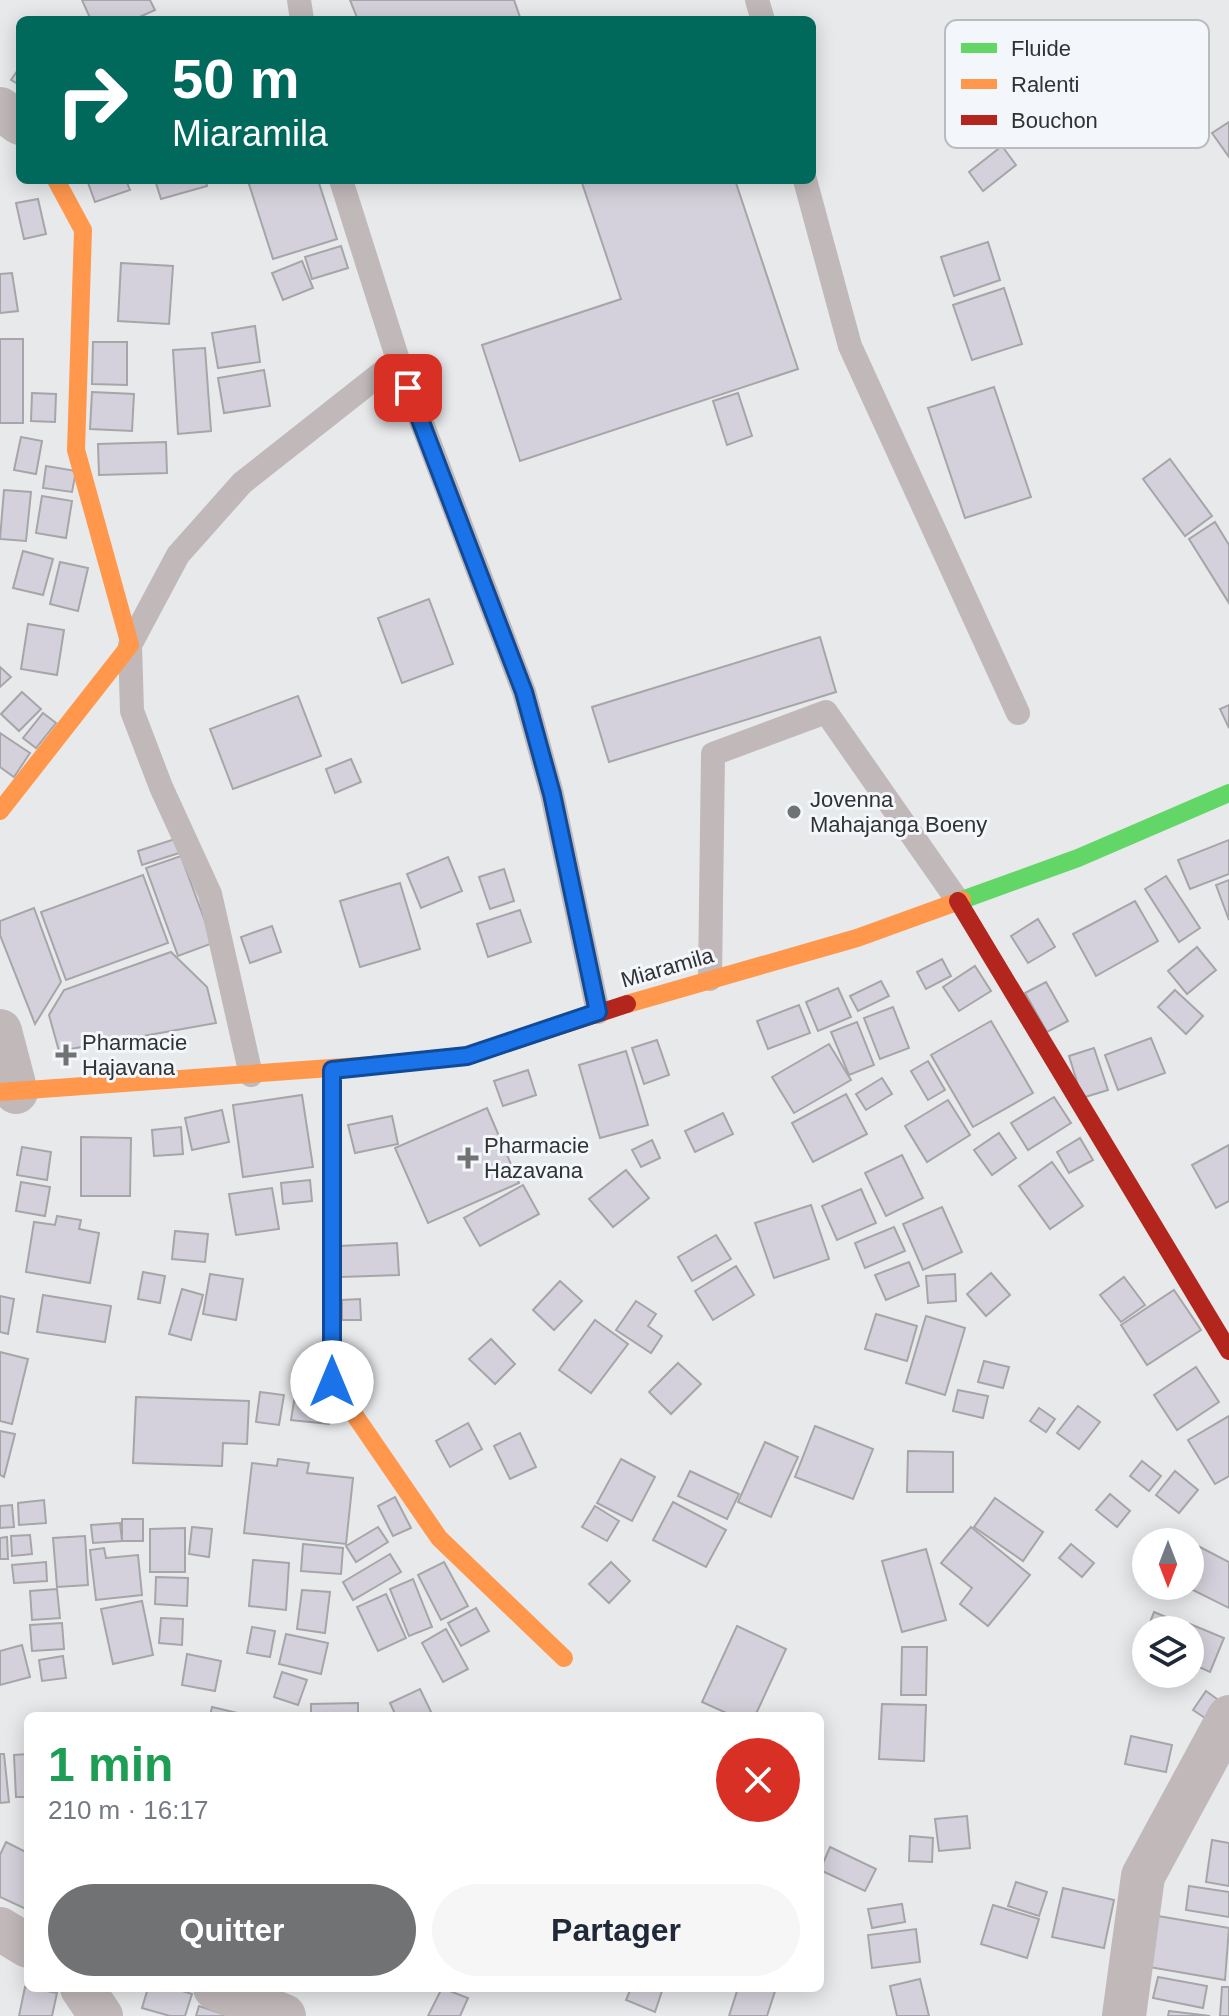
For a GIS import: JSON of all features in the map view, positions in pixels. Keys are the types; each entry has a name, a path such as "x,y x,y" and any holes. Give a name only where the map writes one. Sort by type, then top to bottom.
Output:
{"street":[{"path":"0,811 130,645 76,450 83,230 58,184"},
{"name":"Miaramila","path":"8,1092 332,1070 467,1056 598,1012 857,938 1078,858 1229,793"},
{"path":"958,901 1229,1351"},
{"path":"0,1031 8,1092"},
{"path":"332,1070 332,1382 439,1538 564,1658"},
{"path":"1124,2016 1143,1876 1229,1717"},
{"path":"0,1929 24,1944"},
{"path":"85,1992 101,2016"},
{"path":"225,1992 284,2016"}],"lane":[{"path":"342,184 398,360 524,692 552,794 598,1012"},
{"path":"806,184 850,346 1018,713"},
{"path":"251,1075 210,894 161,787 132,711 130,645 178,555 242,483 398,360"},
{"path":"710,979 713,754 826,712 958,901"}],"building":[{"path":"82,0 150,0 155,10 142,16 89,16"},
{"path":"350,0 514,0 520,16 356,16"},
{"path":"1229,122 1229,157 1212,133"},
{"path":"999,148 1003,148 1016,165 983,191 969,172"},
{"path":"88,184 128,184 130,190 95,202"},
{"path":"156,184 207,184 207,186 161,199"},
{"path":"249,184 319,184 337,239 273,259"},
{"path":"582,184 736,184 798,369 520,461 482,345 621,299"},
{"path":"38,199 46,234 24,239 16,203"},
{"path":"988,242 1000,280 954,296 941,257"},
{"path":"341,246 348,268 312,279 305,257"},
{"path":"302,261 313,288 283,300 272,273"},
{"path":"121,263 173,266 169,324 118,321"},
{"path":"12,273 18,311 0,313 0,274"},
{"path":"1004,288 1022,344 972,360 953,305"},
{"path":"255,326 260,362 218,368 212,333"},
{"path":"0,339 23,339 23,423 0,423"},
{"path":"93,342 127,342 127,385 92,384"},
{"path":"205,348 211,431 178,434 173,350"},
{"path":"264,370 270,406 224,413 218,378"},
{"path":"994,387 1031,497 965,518 928,408"},
{"path":"92,392 134,394 132,431 90,429"},
{"path":"32,393 56,394 55,422 31,421"},
{"path":"738,393 752,436 727,445 713,401"},
{"path":"21,437 42,441 36,474 14,470"},
{"path":"166,442 167,473 99,475 98,444"},
{"path":"1170,459 1212,516 1185,536 1143,479"},
{"path":"46,466 76,471 72,492 43,488"},
{"path":"4,490 31,492 26,541 0,539"},
{"path":"42,496 72,501 66,538 36,533"},
{"path":"1215,522 1229,545 1229,603 1189,539"},
{"path":"23,551 53,559 43,595 13,588"},
{"path":"60,562 88,568 78,611 50,604"},
{"path":"429,599 453,664 402,683 378,618"},
{"path":"28,624 64,630 57,675 21,669"},
{"path":"820,637 836,692 609,762 592,707"},
{"path":"0,667 11,677 0,687"},
{"path":"22,692 41,709 19,731 1,714"},
{"path":"298,696 321,756 233,789 210,729"},
{"path":"1229,705 1229,728 1220,709"},
{"path":"43,713 56,723 36,748 23,738"},
{"path":"0,733 30,753 14,777 0,767"},
{"path":"351,759 361,782 335,793 326,769"},
{"path":"175,839 179,853 142,865 138,851"},
{"path":"1229,840 1229,874 1190,889 1178,860"},
{"path":"181,856 213,943 178,956 146,868"},
{"path":"448,857 462,891 421,908 407,874"},
{"path":"504,869 514,901 490,909 479,877"},
{"path":"143,875 168,943 66,980 41,912"},
{"path":"1166,876 1200,928 1179,942 1145,889"},
{"path":"1229,880 1229,920 1216,885"},
{"path":"400,883 420,949 360,967 340,901"},
{"path":"1135,901 1158,941 1096,976 1073,934"},
{"path":"34,908 61,982 35,1024 0,935 0,921"},
{"path":"520,910 531,942 488,957 477,924"},
{"path":"1038,919 1055,947 1028,963 1011,936"},
{"path":"272,926 281,952 250,963 241,937"},
{"path":"1197,947 1216,970 1187,994 1168,971"},
{"path":"171,952 207,987 216,1023 59,1051 49,1015 64,990"},
{"path":"942,959 951,976 926,989 917,972"},
{"path":"975,966 991,991 959,1011 943,987"},
{"path":"881,981 889,996 858,1011 850,996"},
{"path":"1046,982 1068,1021 1047,1032 1025,993"},
{"path":"838,988 851,1017 818,1031 806,1002"},
{"path":"1175,990 1203,1016 1186,1034 1158,1007"},
{"path":"799,1005 810,1033 768,1049 757,1021"},
{"path":"893,1007 909,1048 880,1059 864,1018"},
{"path":"991,1021 1033,1093 973,1127 931,1055"},
{"path":"857,1022 874,1065 849,1075 831,1032"},
{"path":"1151,1038 1165,1073 1118,1090 1105,1055"},
{"path":"657,1040 669,1075 644,1084 632,1048"},
{"path":"829,1044 851,1080 794,1113 772,1077"},
{"path":"1094,1048 1108,1090 1082,1098 1069,1056"},
{"path":"626,1051 648,1125 600,1138 579,1065"},
{"path":"928,1061 945,1090 928,1100 911,1071"},
{"path":"528,1070 536,1095 503,1106 494,1081"},
{"path":"882,1078 892,1094 866,1110 856,1094"},
{"path":"846,1094 867,1134 813,1162 792,1123"},
{"path":"302,1095 313,1167 243,1177 233,1105"},
{"path":"1054,1097 1071,1123 1028,1150 1011,1123"},
{"path":"948,1100 970,1135 927,1162 905,1126"},
{"path":"487,1108 519,1183 428,1223 395,1148"},
{"path":"222,1110 229,1142 192,1150 185,1118"},
{"path":"723,1113 733,1134 695,1152 685,1131"},
{"path":"392,1116 398,1144 355,1153 348,1125"},
{"path":"181,1127 183,1154 154,1156 152,1130"},
{"path":"999,1133 1016,1158 992,1175 974,1150"},
{"path":"81,1137 131,1138 130,1196 81,1196"},
{"path":"1080,1138 1093,1160 1069,1173 1057,1152"},
{"path":"652,1140 660,1158 641,1167 632,1150"},
{"path":"1229,1145 1229,1201 1216,1208 1192,1165"},
{"path":"22,1147 51,1152 47,1180 17,1175"},
{"path":"902,1155 923,1198 886,1216 865,1173"},
{"path":"1052,1162 1083,1206 1050,1229 1019,1186"},
{"path":"626,1170 649,1198 613,1227 589,1199"},
{"path":"310,1180 312,1201 283,1204 281,1183"},
{"path":"21,1182 50,1187 45,1216 16,1211"},
{"path":"523,1185 539,1214 480,1246 464,1218"},
{"path":"272,1188 279,1229 236,1235 229,1194"},
{"path":"861,1189 876,1223 837,1240 822,1206"},
{"path":"811,1205 829,1259 774,1278 755,1223"},
{"path":"942,1207 962,1252 923,1270 903,1224"},
{"path":"57,1216 81,1220 79,1229 99,1233 90,1283 26,1272 34,1222 55,1225"},
{"path":"894,1227 905,1251 865,1268 855,1243"},
{"path":"175,1231 208,1234 205,1262 172,1259"},
{"path":"716,1235 731,1259 692,1281 678,1257"},
{"path":"397,1243 399,1275 341,1277 340,1246"},
{"path":"909,1262 919,1286 886,1300 875,1275"},
{"path":"736,1266 754,1295 713,1320 695,1291"},
{"path":"143,1272 165,1276 160,1303 138,1299"},
{"path":"991,1273 1010,1295 986,1316 967,1294"},
{"path":"210,1274 243,1279 236,1320 203,1314"},
{"path":"955,1274 956,1301 928,1303 926,1276"},
{"path":"1124,1277 1145,1305 1121,1322 1100,1295"},
{"path":"560,1281 582,1301 554,1330 533,1310"},
{"path":"182,1289 203,1295 191,1340 169,1334"},
{"path":"1174,1290 1201,1330 1147,1365 1121,1325"},
{"path":"43,1295 111,1306 105,1342 37,1332"},
{"path":"0,1296 14,1299 8,1334 0,1332"},
{"path":"360,1299 361,1320 342,1320 342,1300"},
{"path":"636,1301 656,1314 648,1326 662,1336 651,1353 616,1330"},
{"path":"876,1314 917,1326 907,1361 865,1349"},
{"path":"926,1316 965,1328 945,1395 906,1383"},
{"path":"595,1320 628,1344 591,1393 559,1370"},
{"path":"491,1339 515,1364 495,1384 469,1359"},
{"path":"0,1352 28,1359 12,1424 0,1421"},
{"path":"984,1361 1009,1367 1003,1388 978,1382"},
{"path":"678,1363 701,1384 671,1414 649,1392"},
{"path":"1196,1367 1219,1402 1177,1430 1154,1395"},
{"path":"958,1390 988,1396 983,1418 953,1411"},
{"path":"260,1392 284,1395 279,1425 256,1422"},
{"path":"295,1395 332,1400 329,1424 291,1420"},
{"path":"136,1397 249,1401 247,1444 223,1443 222,1466 133,1463"},
{"path":"1078,1406 1100,1422 1079,1449 1057,1433"},
{"path":"1039,1408 1055,1419 1046,1432 1030,1421"},
{"path":"1229,1416 1229,1476 1215,1484 1188,1440"},
{"path":"468,1423 482,1449 450,1467 436,1441"},
{"path":"815,1426 873,1449 853,1499 795,1477"},
{"path":"0,1431 15,1434 4,1477 0,1475"},
{"path":"520,1433 536,1467 510,1479 494,1446"},
{"path":"765,1442 798,1457 771,1517 738,1502"},
{"path":"908,1451 953,1452 953,1492 907,1492"},
{"path":"278,1459 309,1463 307,1473 353,1478 346,1544 244,1533 252,1463 277,1466"},
{"path":"621,1459 655,1477 632,1521 597,1503"},
{"path":"1142,1461 1161,1476 1149,1491 1130,1476"},
{"path":"690,1471 739,1494 727,1519 678,1496"},
{"path":"1175,1471 1198,1490 1179,1513 1156,1495"},
{"path":"1110,1494 1130,1511 1117,1527 1096,1510"},
{"path":"395,1497 411,1528 393,1536 378,1506"},
{"path":"995,1498 1043,1532 1023,1561 974,1527"},
{"path":"44,1500 46,1523 19,1525 18,1503"},
{"path":"673,1502 726,1530 706,1567 653,1540"},
{"path":"12,1505 14,1527 0,1528 0,1506"},
{"path":"595,1506 619,1521 607,1541 582,1527"},
{"path":"122,1519 143,1519 143,1541 122,1541"},
{"path":"120,1523 122,1541 93,1543 91,1525"},
{"path":"192,1527 212,1529 209,1557 189,1554"},
{"path":"378,1527 388,1542 356,1562 346,1546"},
{"path":"971,1527 1030,1575 988,1626 960,1604 972,1588 941,1563"},
{"path":"185,1528 185,1572 150,1572 150,1529"},
{"path":"30,1535 32,1554 12,1556 11,1536"},
{"path":"85,1536 88,1585 57,1587 53,1538"},
{"path":"7,1537 8,1559 0,1559 0,1538"},
{"path":"303,1544 343,1548 341,1574 301,1571"},
{"path":"1071,1544 1094,1563 1082,1577 1059,1558"},
{"path":"104,1548 106,1558 138,1555 142,1595 96,1600 90,1550"},
{"path":"926,1549 946,1620 902,1632 882,1561"},
{"path":"1204,1549 1229,1562 1229,1608 1204,1596"},
{"path":"390,1554 401,1572 353,1600 343,1582"},
{"path":"253,1560 289,1563 286,1610 249,1606"},
{"path":"46,1562 47,1581 14,1583 12,1565"},
{"path":"444,1562 468,1606 441,1620 418,1575"},
{"path":"611,1562 630,1581 609,1603 589,1584"},
{"path":"156,1577 188,1578 187,1606 155,1604"},
{"path":"413,1579 432,1627 409,1636 390,1589"},
{"path":"57,1589 60,1618 32,1620 30,1591"},
{"path":"302,1590 330,1592 325,1633 297,1629"},
{"path":"386,1594 406,1638 378,1651 357,1607"},
{"path":"142,1601 153,1655 113,1664 101,1609"},
{"path":"476,1608 489,1631 461,1646 448,1623"},
{"path":"161,1618 183,1619 182,1645 159,1643"},
{"path":"62,1623 64,1649 32,1651 30,1625"},
{"path":"737,1626 786,1649 757,1712 724,1712 702,1702"},
{"path":"252,1627 275,1631 270,1657 247,1653"},
{"path":"446,1629 468,1669 443,1682 422,1643"},
{"path":"1204,1630 1224,1638 1210,1672 1204,1669"},
{"path":"286,1634 328,1643 321,1674 279,1664"},
{"path":"22,1645 30,1677 0,1685 0,1651"},
{"path":"902,1647 927,1647 926,1695 901,1695"},
{"path":"187,1654 221,1661 215,1691 182,1685"},
{"path":"63,1656 66,1678 42,1681 39,1660"},
{"path":"282,1672 307,1680 298,1705 274,1697"},
{"path":"420,1689 431,1712 394,1712 390,1703"},
{"path":"1206,1691 1221,1702 1208,1720 1193,1710"},
{"path":"358,1703 358,1712 311,1712 311,1704"},
{"path":"882,1704 926,1705 924,1761 879,1759"},
{"path":"212,1707 233,1712 211,1712"},
{"path":"1131,1736 1172,1745 1166,1772 1125,1764"},
{"path":"0,1754 4,1754 9,1802 0,1803"},
{"path":"24,1754 24,1797 16,1797 14,1755"},
{"path":"967,1816 970,1848 939,1851 935,1819"},
{"path":"910,1836 933,1838 932,1862 909,1861"},
{"path":"1212,1840 1229,1843 1229,1886 1206,1882"},
{"path":"6,1842 24,1851 24,1908 0,1897 0,1855"},
{"path":"830,1847 876,1869 865,1891 824,1872 824,1861"},
{"path":"1016,1882 1047,1892 1039,1916 1008,1906"},
{"path":"1189,1886 1229,1892 1229,1917 1186,1910"},
{"path":"1063,1888 1114,1900 1104,1948 1052,1937"},
{"path":"902,1904 905,1922 872,1928 868,1909"},
{"path":"993,1905 1039,1919 1027,1958 981,1944"},
{"path":"1158,1916 1229,1928 1225,1980 1149,1967"},
{"path":"916,1929 920,1962 872,1968 868,1935"},
{"path":"1158,1977 1207,1986 1203,2008 1153,1998"},
{"path":"920,1979 929,2016 897,2016 890,1986"},
{"path":"1222,1987 1229,1987 1229,2016 1220,2016"},
{"path":"24,1992 57,1993 52,2016 19,2016"},
{"path":"147,1992 192,1994 185,2016 170,2016 142,2008"},
{"path":"440,1992 452,1992 468,1998 460,2016 428,2016"},
{"path":"629,1992 662,1992 655,2012 626,2000"},
{"path":"737,1992 775,1992 767,2016 729,2016"},
{"path":"199,2006 229,2016 196,2016"},
{"path":"1169,2011 1210,2016 1168,2016"}],"traffic: fast":[{"path":"962,900 1078,858 1229,793"}],"traffic: slow":[{"path":"0,811 130,645 76,450 83,230 58,184"},
{"path":"627,1004 857,938 962,900"},
{"path":"0,1092 386,1064"},
{"path":"332,1320 332,1382 439,1538 564,1658"}],"traffic: jam":[{"path":"958,901 1229,1351"},
{"path":"386,1064 467,1056 627,1004"},
{"path":"332,1070 332,1320"}],"place":[{"name":"Jovenna Mahajanga Boeny","path":"794,812"},
{"name":"Pharmacie Hajavana","path":"66,1055"},
{"name":"Pharmacie Hazavana","path":"468,1158"}],"route":[{"path":"332,1382 332,1070 467,1056 598,1012 552,794 524,692 408,388"}]}
